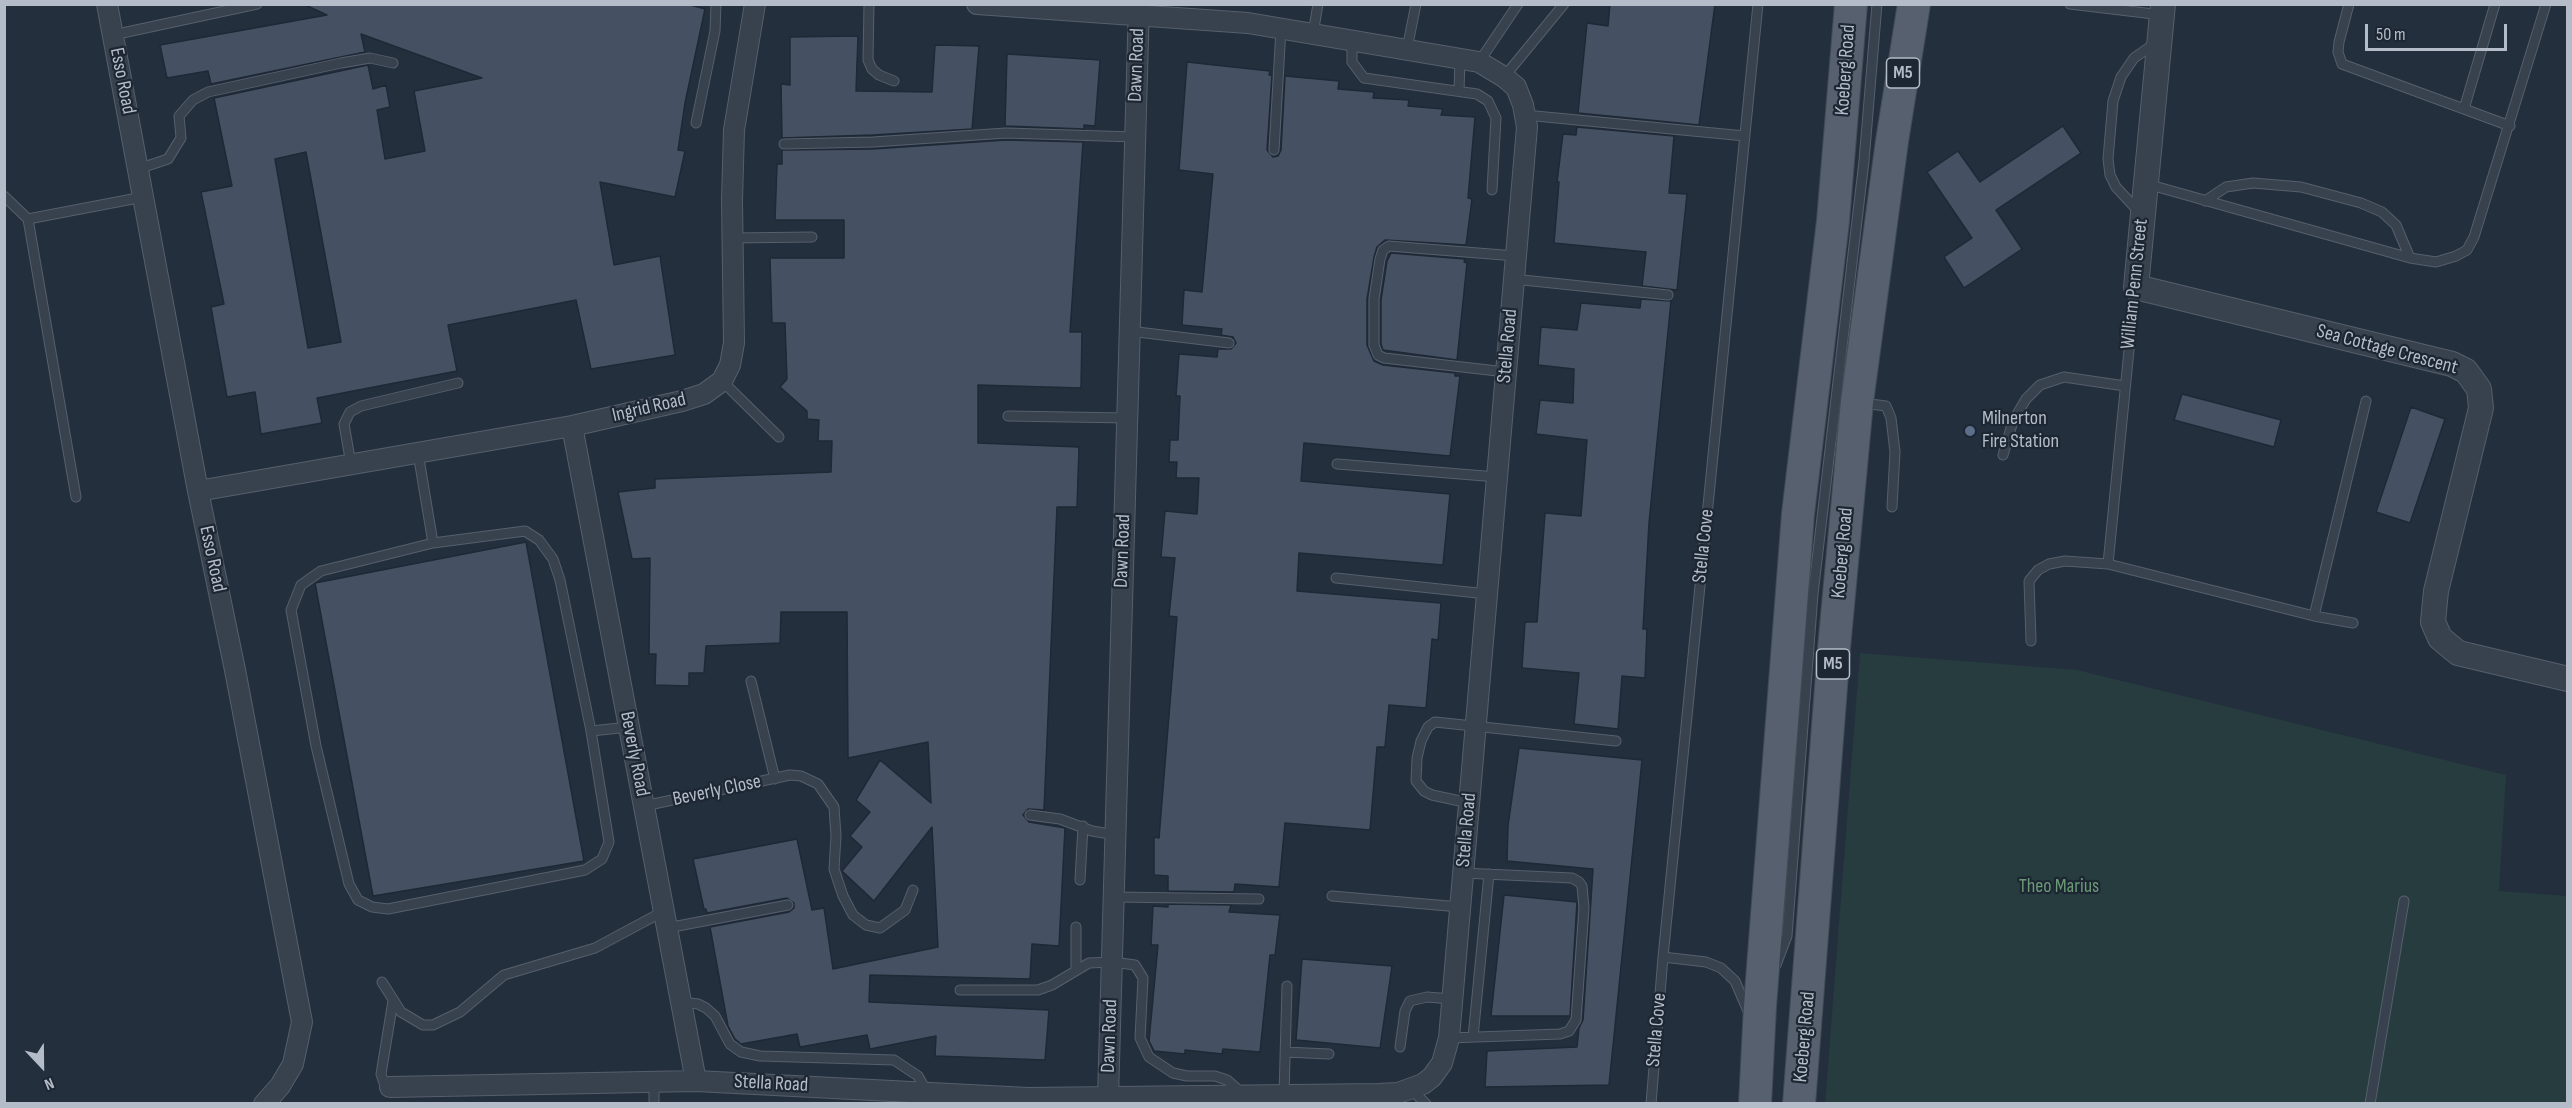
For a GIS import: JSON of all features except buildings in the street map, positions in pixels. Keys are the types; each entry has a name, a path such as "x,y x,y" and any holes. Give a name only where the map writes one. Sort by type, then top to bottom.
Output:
{"main road":[{"name":"Koeberg Road","path":"1755,1104 1760,1006 1798,514 1833,221 1851,4"},
{"name":"Koeberg Road","path":"1799,1104 1834,648 1857,402 1892,141 1914,4"}],"street":[{"name":"Esso Road","path":"107,4 198,491 235,669 302,1022 293,1064 280,1086 264,1104"},
{"path":"722,381 730,365 734,343 734,130 755,4"},
{"name":"Stella Road","path":"390,1087 696,1081 955,1099 1087,1100 1108,1097 1223,1100 1244,1095 1402,1095 1432,1077 1443,1063 1449,1038 1527,127 1516,87 1504,77 1469,60 1248,23 1138,10 976,4"},
{"name":"Dawn Road","path":"1108,1097 1138,10"},
{"name":"William Penn Street","path":"2136,286 2162,10"},
{"name":"Sea Cottage Crescent","path":"2136,286 2452,363 2470,375 2481,395 2480,413 2432,610 2434,627 2444,643 2458,652 2568,679"},
{"name":"Ingrid Road","path":"198,491 572,426 682,401 704,394 722,381"},
{"name":"Beverly Road","path":"572,426 696,1081"}],"lane":[{"path":"113,35 257,4"},
{"path":"696,123 715,31 716,4"},
{"path":"869,4 868,60 872,69 879,75 894,81"},
{"path":"1313,34 1318,4"},
{"path":"1407,49 1416,4"},
{"path":"1459,91 1469,60 1518,4"},
{"path":"1504,77 1564,4"},
{"name":"Stella Cove","path":"1652,1104 1664,957 1758,4"},
{"path":"1760,1006 1787,936 1813,594 1864,161 1877,4"},
{"path":"2070,4 2162,10"},
{"path":"2349,4 2339,42 2338,52 2342,64 2510,126"},
{"path":"2464,109 2495,4"},
{"path":"2145,184 2410,258 2436,262 2467,250 2474,237 2510,126 2546,4"},
{"path":"1274,150 1281,29"},
{"path":"1352,41 1352,62 1364,78 1477,94 1488,101 1496,118 1492,190"},
{"path":"2142,215 2116,187 2110,175 2108,159 2110,130 2113,101 2121,77 2134,58 2159,41"},
{"path":"138,169 168,159 181,138 179,116 193,100 208,92 370,58 393,63"},
{"path":"1892,74 1892,141"},
{"path":"1525,115 1745,136"},
{"path":"784,144 873,142 1006,133 1135,137"},
{"path":"2205,201 2226,186 2253,183 2301,187 2361,203 2382,212 2396,225 2410,258"},
{"path":"4,196 28,219 76,497"},
{"path":"28,219 143,197"},
{"path":"733,238 812,237"},
{"path":"1506,372 1384,358 1378,355 1374,345 1374,299 1380,260 1383,250 1389,246 1515,256"},
{"path":"1513,279 1668,295"},
{"name":"William Penn Street","path":"2108,564 2136,286"},
{"path":"1129,331 1229,343"},
{"path":"2003,455 2013,421 2026,399 2040,385 2064,377 2125,386"},
{"path":"722,381 779,437"},
{"path":"351,465 344,424 350,412 361,406 458,383"},
{"path":"2314,616 2366,401"},
{"path":"1857,402 1886,406 1891,418 1894,452 1892,507"},
{"path":"1008,416 1127,418"},
{"path":"418,453 433,543"},
{"path":"1337,465 1497,477"},
{"path":"525,531 539,540 553,559 560,580 591,731 609,842 602,859 585,870 388,909 372,907 358,900 349,884 316,746 291,610 301,585 321,571 433,543 525,531"},
{"path":"2031,641 2029,581 2038,570 2049,564 2065,561 2108,564 2314,616 2353,623"},
{"path":"1336,578 1487,594"},
{"path":"751,681 775,779"},
{"path":"1469,803 1432,795 1424,791 1416,782 1417,758 1424,733 1435,722 1616,741"},
{"path":"591,731 629,727"},
{"name":"Beverly Close","path":"644,806 790,775 810,778 818,784 834,807 836,836 834,868 843,896 853,915 866,925 880,927 905,910 913,890"},
{"path":"1030,815 1060,819 1092,831 1116,835"},
{"path":"1080,880 1083,826"},
{"path":"1449,1038 1560,1034 1569,1031 1576,1020 1584,908 1582,886 1572,878 1463,873"},
{"path":"1473,1037 1489,874"},
{"path":"1332,896 1460,907"},
{"path":"1114,897 1259,899"},
{"path":"2370,1104 2404,901"},
{"path":"382,982 393,1001 414,1022 434,1026 459,1012 504,975 595,948 665,920 788,905"},
{"path":"1076,927 1076,969"},
{"path":"1664,957 1706,962 1727,972 1736,981 1758,1039"},
{"path":"960,990 1038,990 1052,985 1089,963 1112,962 1136,965 1143,978 1140,1038 1149,1057 1173,1072 1187,1076 1215,1076 1227,1080 1244,1095"},
{"path":"1284,1095 1287,986"},
{"path":"1400,1047 1405,1011 1410,1001 1426,997 1452,999"},
{"path":"390,1087 382,1081 381,1068 393,1001"},
{"path":"681,1002 698,1004 706,1008 715,1016 730,1044 741,1052 760,1056 894,1060 912,1070 928,1098"},
{"path":"1285,1052 1329,1054"},
{"path":"654,1082 654,1104"},
{"path":"1402,1095 1426,1104"}],"green space":[{"name":"Theo Marius","path":"1860,653 2077,670 2506,775 2499,891 2567,896 2567,1103 1825,1104"}],"place":[{"name":"Milnerton Fire Station","path":"1970,431"}]}
